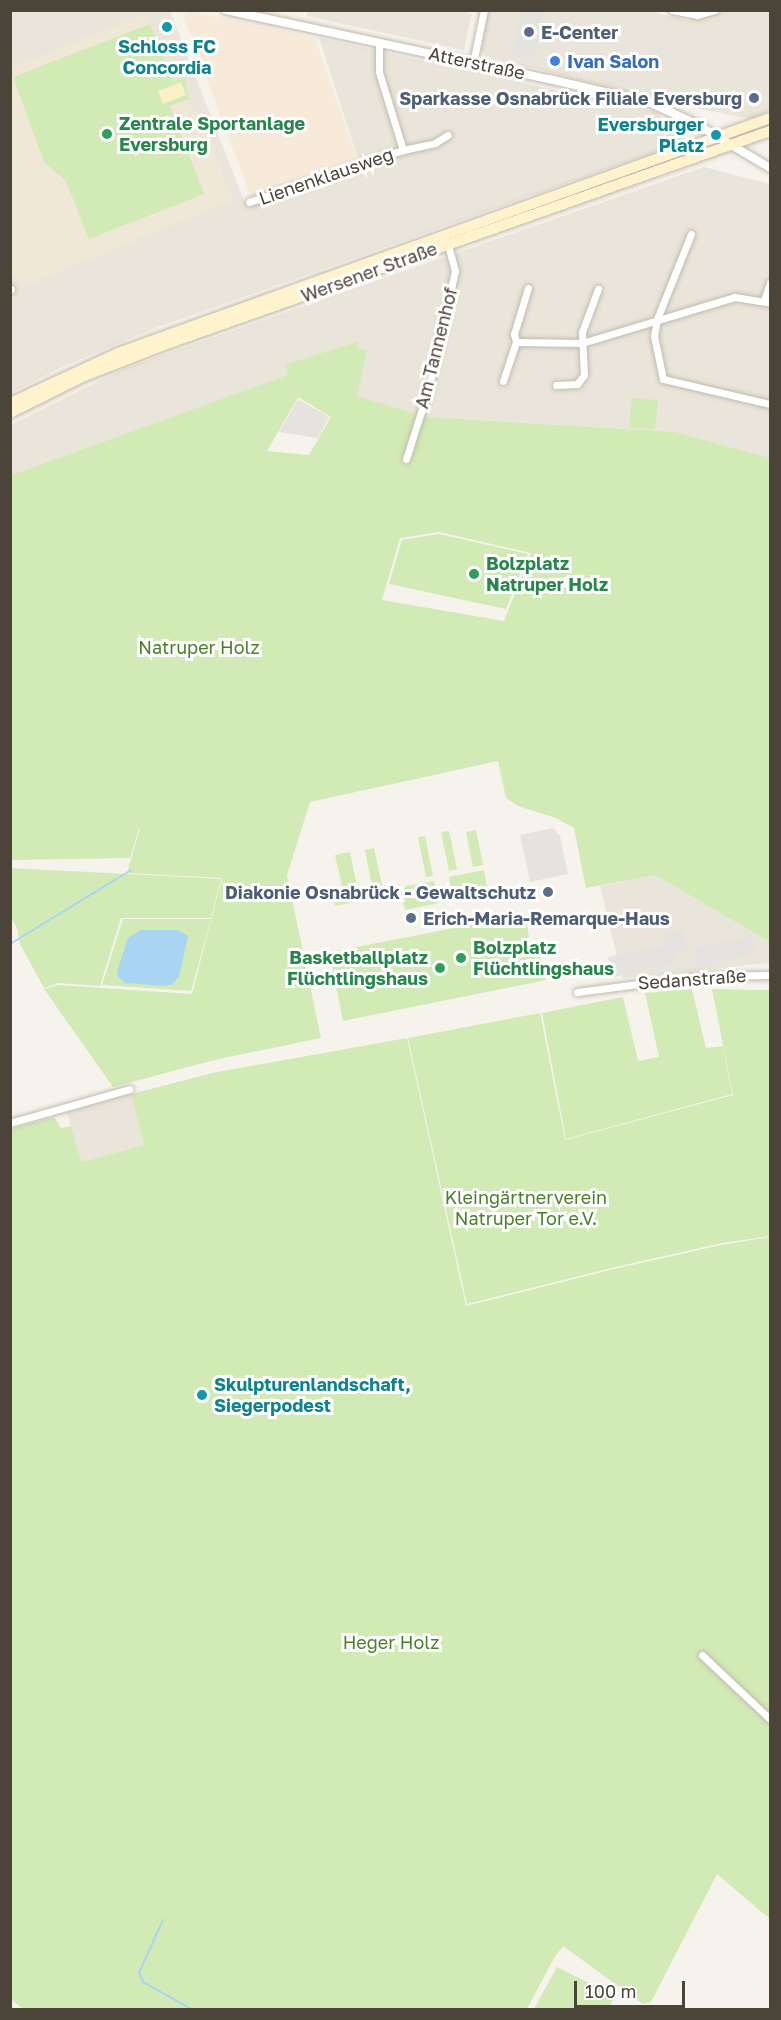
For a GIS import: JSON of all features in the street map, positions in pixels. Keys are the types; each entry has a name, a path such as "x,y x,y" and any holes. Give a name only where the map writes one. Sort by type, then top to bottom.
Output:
{"main road":[{"name":"Wersener Straße","path":"10,413 47,393 123,360 771,118"},
{"name":"Wersener Straße","path":"10,403 118,353 446,240 733,146 771,131"}],"street":[{"name":"Atterstraße","path":"226,10 651,103 676,113 720,138"},
{"path":"473,63 484,10"},
{"path":"672,10 697,15 715,10"},
{"path":"379,43 379,72 403,150"},
{"name":"Lienenklausweg","path":"249,202 403,150 435,143 448,135"},
{"path":"720,138 771,168"},
{"path":"691,234 657,319 654,336 663,379 771,404"},
{"name":"Am Tannenhof","path":"406,459 429,387 455,271 446,240"},
{"path":"516,342 582,344 657,319 735,297 767,302 771,283"},
{"path":"503,381 516,342 514,334 528,288"},
{"path":"556,385 577,384 584,375 582,332 598,289"},
{"name":"Sedanstraße","path":"577,992 699,976 771,975"},
{"path":"10,1123 129,1089"},
{"path":"702,1655 771,1719"}],"shaded area":[{"path":"308,10 456,10 472,14 464,50 307,16"},
{"path":"11,11 170,11 244,201 359,162 319,38 657,112 667,125 661,150 155,328 62,367 11,393"},
{"path":"189,11 315,38 358,161 251,197 183,16"},
{"path":"488,11 649,11 691,21 693,11 770,11 770,110 753,119 684,106 485,56 481,50"},
{"name":"E-Center","path":"521,11 544,11 535,58 513,54"},
{"name":"Zentrale Sportanlage Eversburg","path":"144,14 173,81 185,77 191,108 200,116 233,200 23,287 18,278 11,276 11,68"},
{"path":"704,167 770,184 770,458 675,432 427,417 356,396 367,351 356,348 358,342 286,366 289,375 14,474 11,478 11,425 123,369"},
{"path":"298,399 329,417 318,438 279,432"},
{"path":"553,828 560,836 568,874 530,882 520,835"},
{"path":"655,875 770,942 770,963 622,978 600,886"},
{"path":"682,930 687,949 675,952 678,963 613,977 608,957 665,945 663,933"},
{"path":"752,936 756,954 696,965 693,948"},
{"path":"131,1094 144,1145 81,1162 67,1112"}],"green space":[{"name":"Zentrale Sportanlage Eversburg","path":"150,24 173,81 185,77 189,99 170,106 204,194 89,239 66,181 44,162 13,77"},
{"path":"668,125 685,131 682,144 664,151"},
{"name":"Natruper Holz","path":"359,341 356,348 367,350 357,396 427,417 675,432 770,458 770,942 655,875 586,888 574,828 556,818 518,806 506,798 498,761 310,802 287,875 321,1038 214,1060 113,1087 44,989 58,985 192,994 222,878 127,873 140,829 123,825 139,829 130,858 11,860 10,478 14,474 288,375 285,365","holes":["298,397 331,417 309,455 267,451","439,532 531,553 504,621 382,600 400,538"]},
{"path":"632,398 658,400 655,429 629,428"},
{"path":"439,534 528,554 506,609 389,584 402,540"},
{"path":"476,830 483,865 473,867 466,832"},
{"path":"449,831 457,869 449,871 441,832"},
{"path":"425,836 433,876 426,877 418,837"},
{"path":"374,848 382,885 372,887 365,850"},
{"path":"350,852 358,892 344,895 335,855"},
{"path":"11,868 221,879 211,918 121,918 100,986 58,983 44,988 20,944 17,928 11,918"},
{"path":"484,870 488,892 453,899 449,877"},
{"path":"434,881 439,903 405,910 400,887"},
{"path":"383,891 384,896 335,906 334,901"},
{"path":"525,914 530,943 518,946 520,958 540,954 546,980 343,1021 331,961 337,960 336,951"},
{"path":"123,919 211,919 191,991 102,985"},
{"path":"692,989 706,1048 723,1046 732,1094 566,1139 542,1013 623,997 638,1061 659,1057 645,993"},
{"name":"Kleingärtnerverein Natruper Tor e.V.","path":"712,989 770,990 770,1236 722,1243 467,1304 408,1038 540,1013 565,1140 733,1095"},
{"name":"Heger Holz","path":"407,1038 466,1306 610,1270 721,1245 770,1237 770,1919 717,1874 651,2002 643,2004 563,1946 554,1958 527,2009 24,2010 11,1999 11,1129 54,1117 61,1128 71,1126 81,1162 144,1145 131,1094 217,1072"},
{"path":"557,1967 615,1996 608,2009 534,2009"}],"sand":[{"path":"181,82 186,95 163,104 158,91"}],"water":[{"path":"141,930 178,930 188,936 179,976 173,984 165,986 125,983 118,977 117,972 128,938"}],"waterway":[{"path":"10,944 131,870"},
{"path":"163,1920 139,1973 143,1982 193,2010"}],"place":[{"name":"Schloss FC Concordia","path":"167,27"},
{"name":"E-Center","path":"529,32"},
{"name":"Ivan Salon","path":"555,61"},
{"name":"Sparkasse Osnabrück Filiale Eversburg","path":"754,98"},
{"name":"Zentrale Sportanlage Eversburg","path":"107,134"},
{"name":"Eversburger Platz","path":"716,135"},
{"name":"Bolzplatz Natruper Holz","path":"474,574"},
{"name":"Diakonie Osnabrück - Gewaltschutz","path":"548,892"},
{"name":"Erich-Maria-Remarque-Haus","path":"411,918"},
{"name":"Bolzplatz Flüchtlingshaus","path":"461,958"},
{"name":"Basketballplatz Flüchtlingshaus","path":"440,968"},
{"name":"Skulpturenlandschaft, Siegerpodest","path":"202,1395"}]}
